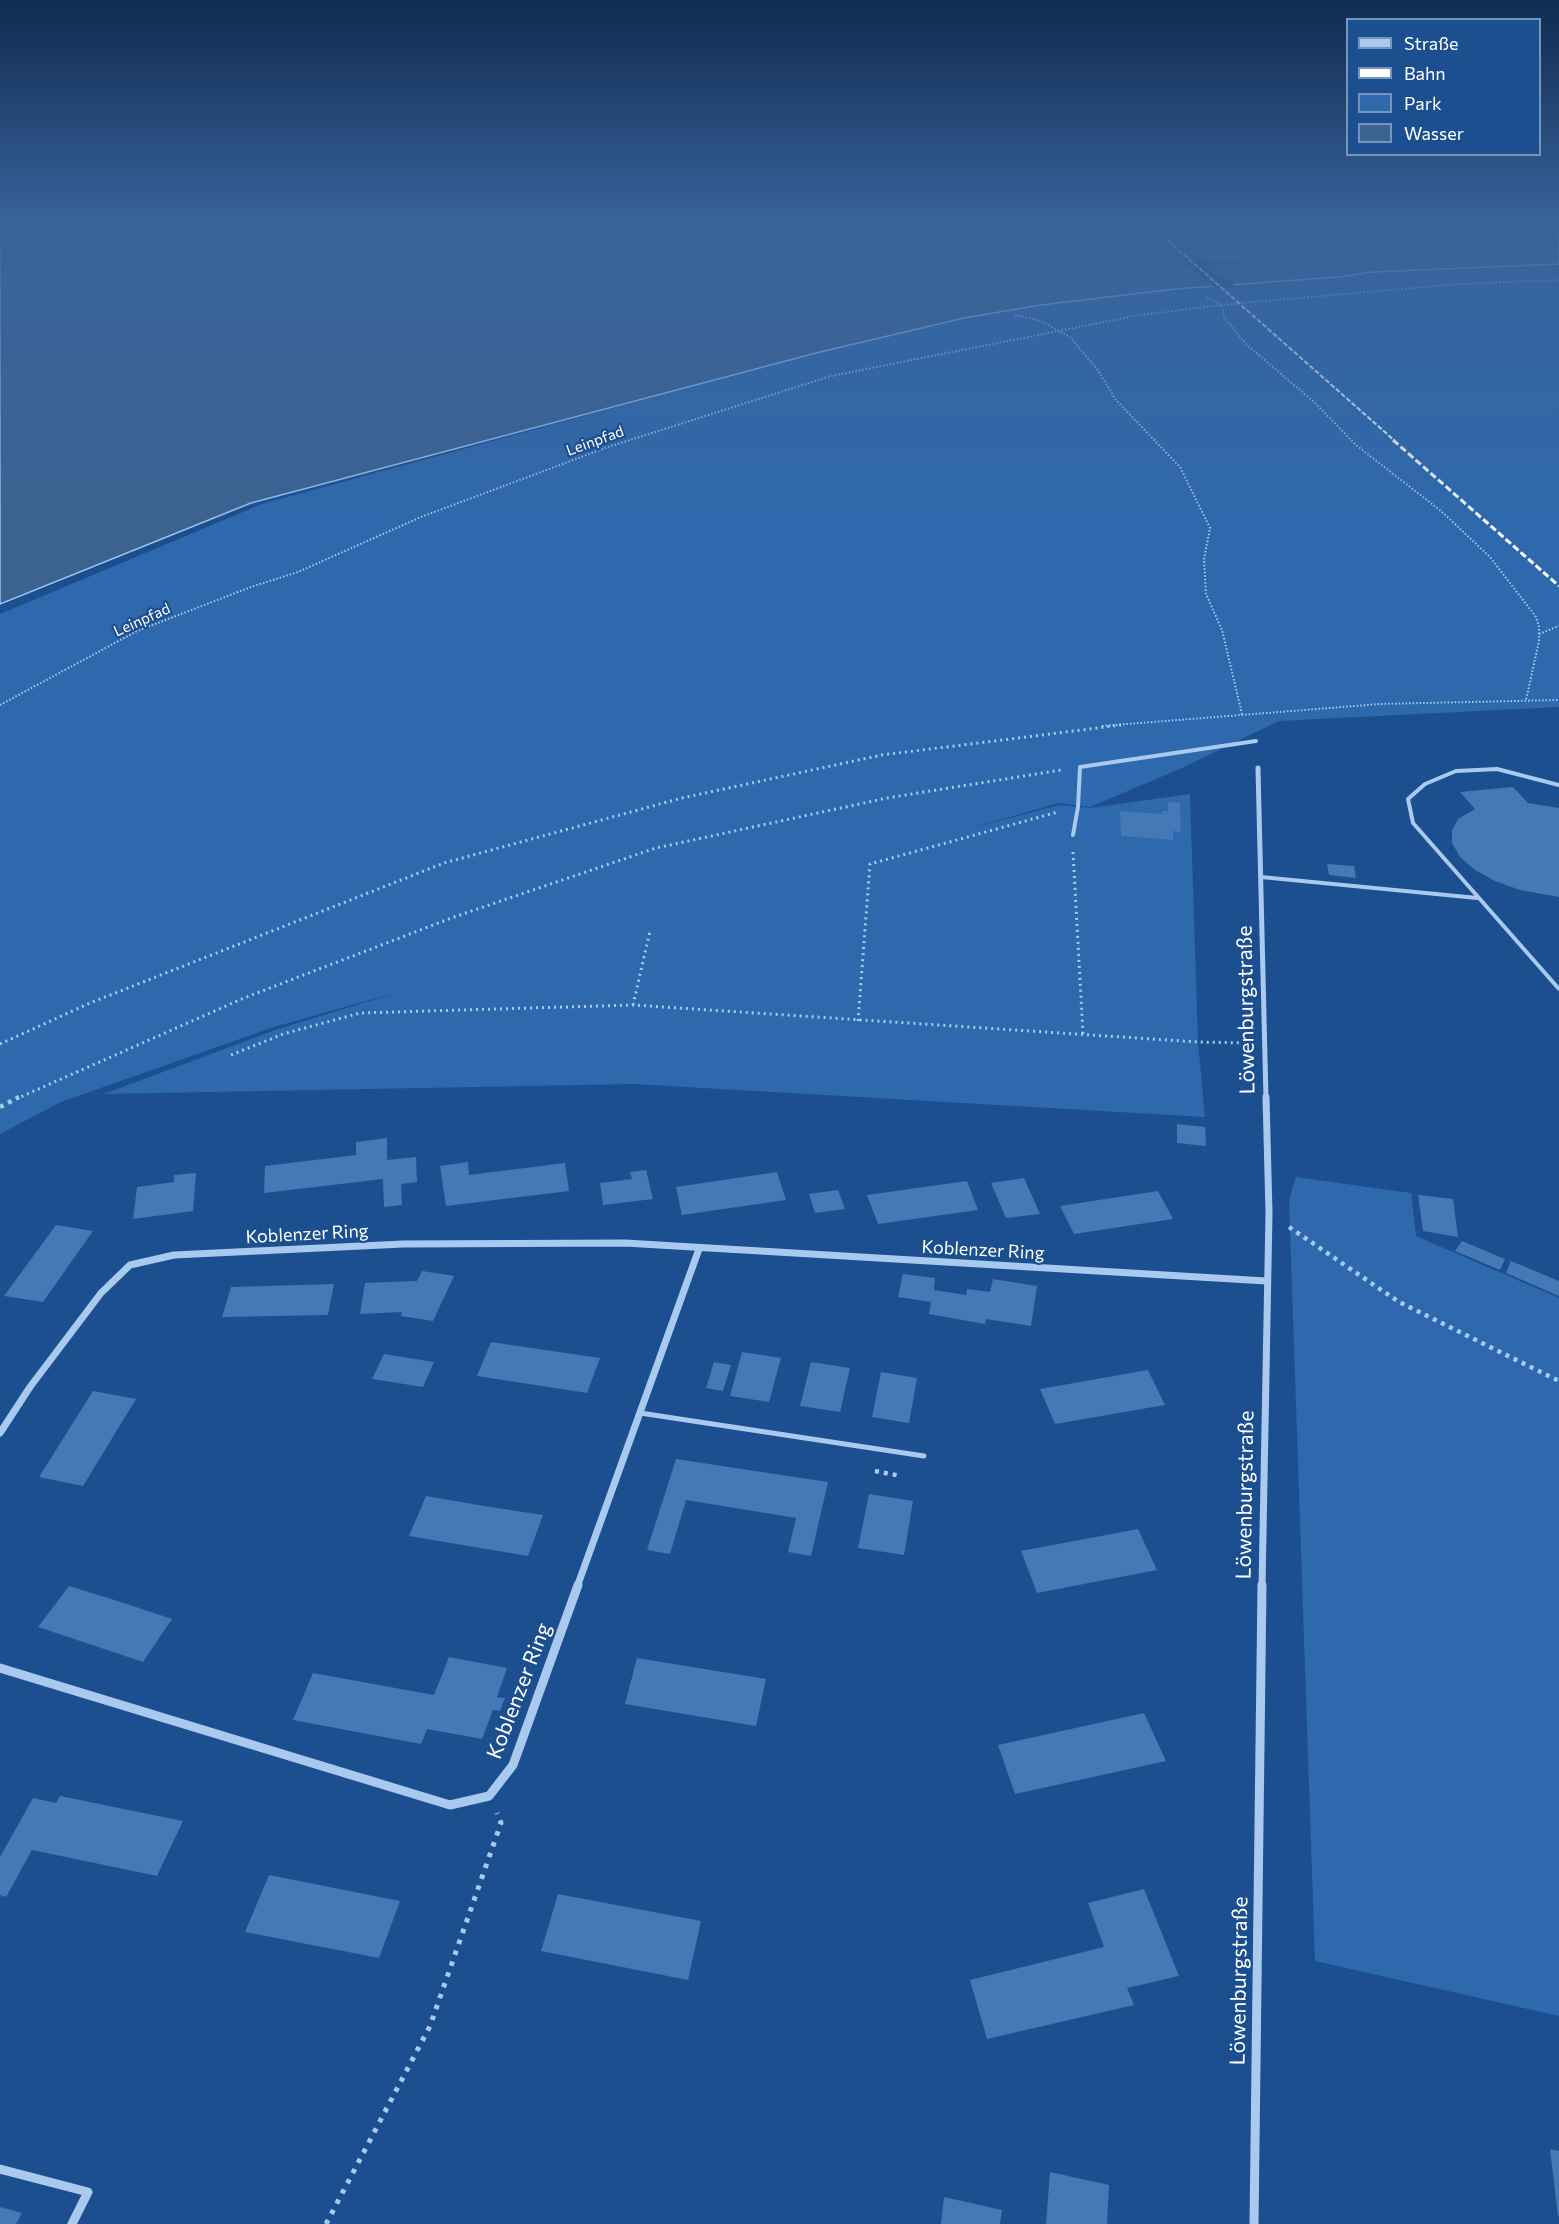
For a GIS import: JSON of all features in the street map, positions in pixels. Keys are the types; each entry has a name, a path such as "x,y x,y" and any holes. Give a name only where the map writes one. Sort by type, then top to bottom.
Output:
{"street":[{"name":"Löwenburgstraße","path":"1254,2224 1266,1281 1269,1213 1258,768"},
{"name":"Koblenzer Ring","path":"0,1433 30,1387 101,1293 130,1265 174,1255 403,1244 625,1243 1266,1281"},
{"name":"Koblenzer Ring","path":"489,1796 513,1765 699,1249"},
{"path":"0,1668 450,1805 489,1796"},
{"path":"0,2169 88,2192 72,2224"}],"lane":[{"path":"1072,835 1077,814 1080,767 1256,741"},
{"path":"1559,785 1526,774 1497,770 1456,771 1425,784 1408,799 1413,823 1559,989"},
{"path":"1261,877 1477,898"},
{"path":"640,1413 924,1456"}],"path":[{"path":"1050,326 1061,330 1097,369 1116,400 1180,467 1205,517 1210,528 1204,559 1206,594 1222,630 1242,714"},
{"name":"Leinpfad","path":"0,705 137,630 250,587 298,572 421,517 608,447 831,376 1077,326"},
{"path":"1231,326 1246,344 1314,402 1356,445 1441,511 1490,557 1536,617 1539,634 1526,700"},
{"path":"1539,634 1559,626"},
{"path":"0,1044 90,1003 444,863 670,801 882,755 1090,728 1380,704 1559,700"},
{"path":"0,1107 49,1083 244,998 454,917 656,848 887,798 1080,767"},
{"path":"858,1021 870,864 1057,812 1077,814"},
{"path":"1072,835 1083,1034"},
{"path":"633,1005 650,931"},
{"path":"231,1055 284,1034 360,1013 633,1005 1198,1042 1265,1044"},
{"path":"1269,1213 1399,1302 1559,1381"},
{"path":"326,2224 430,2026 501,1823 489,1796"}],"green space":[{"path":"931,326 1559,326 1559,707 1279,721 1182,768 1090,807 1059,803 968,829 1059,805 1090,808 1190,794 1198,1042 1205,1117 634,1084 104,1094 275,1030 402,991 274,1027 61,1102 0,1134 0,614 262,504 816,353"},
{"path":"1296,1177 1411,1193 1416,1236 1559,1298 1559,2016 1315,1961 1289,1200"}],"water":[{"path":"0,326 931,326 816,353 251,503 0,604"}],"building":[{"path":"1513,787 1528,803 1559,808 1559,897 1520,890 1495,881 1475,870 1460,857 1452,843 1452,830 1458,819 1475,809 1460,792"},
{"path":"1168,802 1180,803 1181,832 1173,831 1173,840 1121,836 1120,811 1162,814 1162,811 1168,811"},
{"path":"1327,864 1354,866 1356,878 1329,875"},
{"path":"1177,1124 1205,1127 1206,1146 1177,1143"},
{"path":"387,1138 387,1160 416,1157 417,1182 401,1184 402,1205 384,1207 383,1179 264,1193 265,1166 356,1155 356,1142"},
{"path":"468,1162 469,1175 565,1163 569,1191 446,1206 440,1166"},
{"path":"646,1170 653,1199 603,1205 600,1183 632,1179 630,1172"},
{"path":"777,1172 786,1200 682,1215 676,1187"},
{"path":"196,1173 193,1211 133,1219 137,1187 174,1182 174,1175"},
{"path":"1024,1178 1040,1214 1006,1218 991,1183"},
{"path":"967,1181 978,1210 878,1224 867,1195"},
{"path":"838,1190 845,1209 815,1213 809,1194"},
{"path":"1158,1191 1173,1219 1074,1234 1060,1206"},
{"path":"1418,1195 1453,1199 1458,1237 1423,1231"},
{"path":"56,1225 93,1231 43,1302 4,1296"},
{"path":"1462,1241 1505,1259 1500,1270 1455,1251"},
{"path":"1511,1261 1559,1281 1559,1296 1506,1273"},
{"path":"422,1271 454,1276 433,1321 401,1316 402,1312 360,1314 365,1283 417,1281"},
{"path":"903,1274 935,1278 934,1290 966,1295 967,1289 990,1292 993,1279 1037,1286 1031,1326 986,1319 985,1324 929,1314 931,1302 898,1297"},
{"path":"334,1284 328,1315 222,1317 231,1287"},
{"path":"491,1342 600,1358 587,1393 477,1376"},
{"path":"742,1352 781,1358 769,1402 730,1396"},
{"path":"384,1354 434,1362 423,1387 372,1379"},
{"path":"714,1362 731,1365 723,1391 706,1388"},
{"path":"811,1362 850,1368 840,1412 800,1406"},
{"path":"1148,1370 1165,1405 1055,1424 1040,1389"},
{"path":"881,1372 917,1378 909,1423 872,1417"},
{"path":"93,1391 136,1399 83,1486 39,1477"},
{"path":"676,1459 828,1482 811,1556 788,1552 796,1518 686,1500 670,1554 647,1550"},
{"path":"869,1494 913,1501 904,1555 858,1548"},
{"path":"426,1496 543,1515 528,1556 409,1536"},
{"path":"1138,1529 1157,1570 1037,1593 1021,1551"},
{"path":"69,1586 172,1619 143,1662 38,1627"},
{"path":"449,1657 507,1668 497,1697 505,1698 500,1711 493,1710 482,1739 427,1729 421,1744 293,1720 313,1673 434,1695"},
{"path":"637,1658 766,1679 756,1726 625,1704"},
{"path":"1144,1713 1166,1761 1015,1794 998,1745"},
{"path":"60,1796 183,1821 157,1876 32,1850 6,1897 0,1895 0,1857 33,1798 56,1803"},
{"path":"269,1875 400,1901 379,1958 245,1932"},
{"path":"1144,1889 1179,1976 1127,1988 1134,2005 987,2039 970,1980 1104,1947 1088,1903"},
{"path":"558,1894 701,1921 688,1980 541,1951"},
{"path":"1550,2149 1559,2151 1559,2216 1558,2216"},
{"path":"1050,2172 1109,2185 1107,2224 1046,2224"},
{"path":"944,2197 1002,2210 1000,2224 941,2224"},
{"path":"0,2207 22,2213 16,2224 0,2224"}],"railway":[{"path":"1265,326 1395,441"},
{"path":"1393,440 1559,586"}]}
